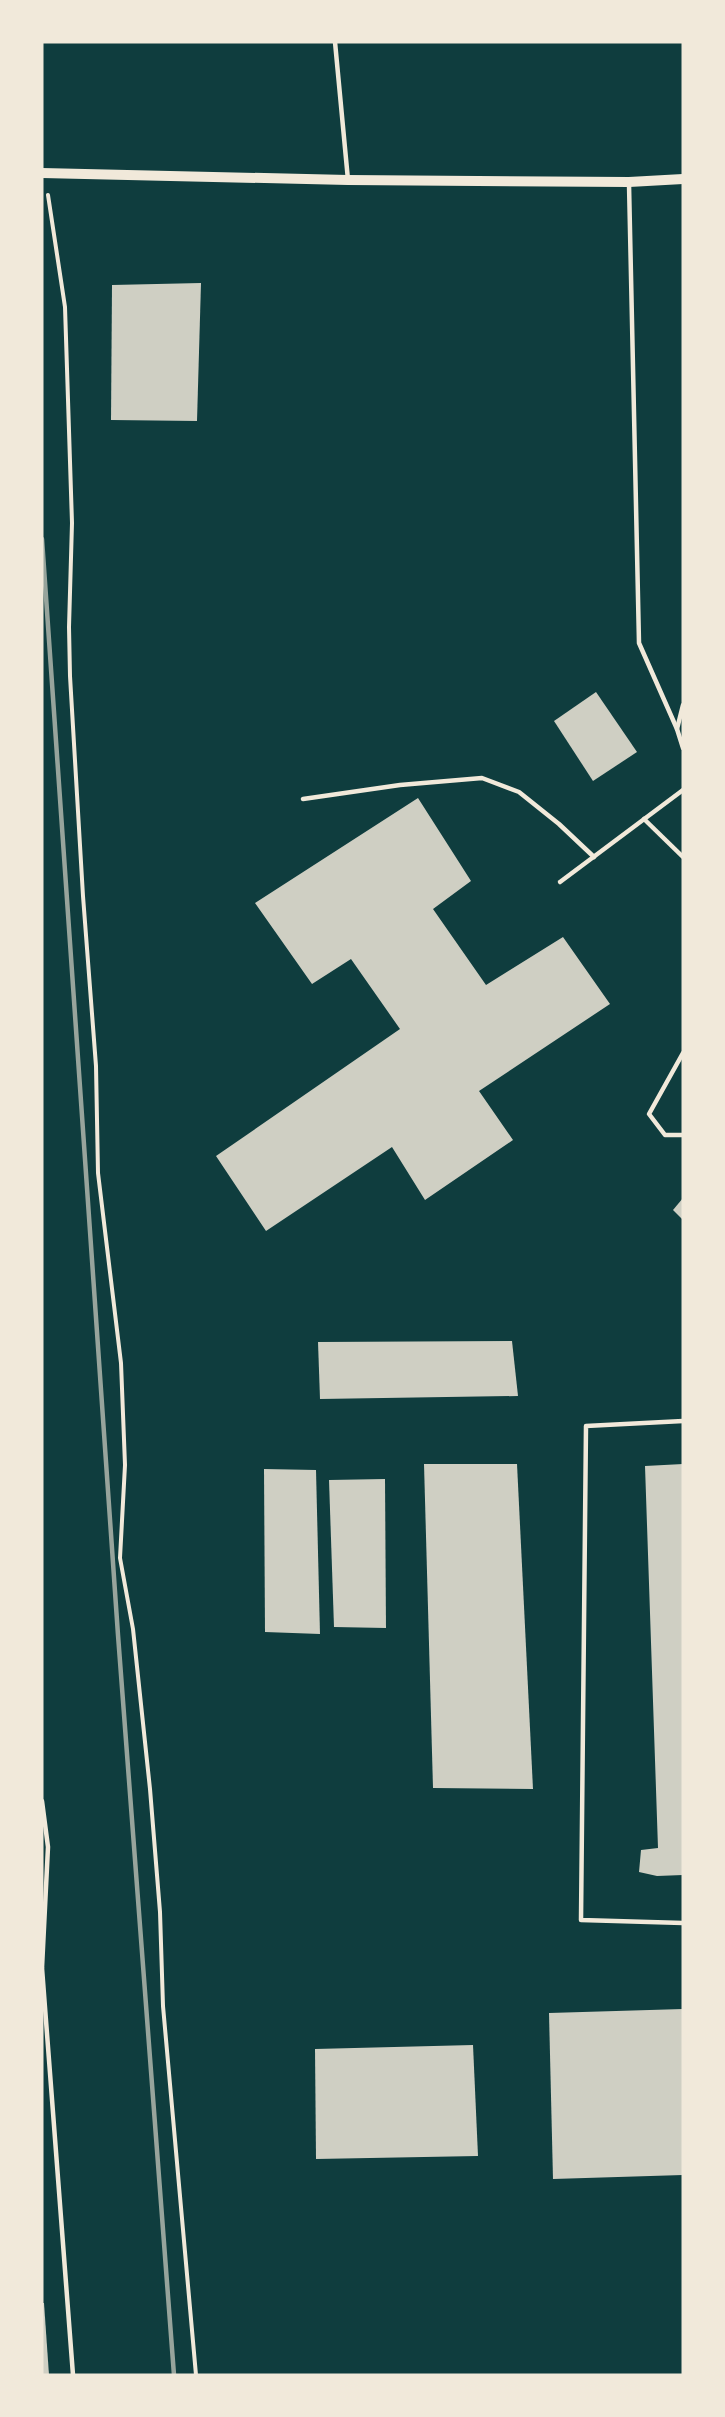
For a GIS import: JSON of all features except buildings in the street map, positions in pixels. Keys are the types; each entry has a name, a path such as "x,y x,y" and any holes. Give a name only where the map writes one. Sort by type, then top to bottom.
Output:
{"street":[{"path":"44,173 348,180 629,182 683,179"}],"lane":[{"path":"335,42 348,180"},
{"path":"629,182 639,643 677,729 683,748"},
{"path":"677,729 683,705"},
{"path":"303,799 400,785 482,778 519,792 559,824 594,857"},
{"path":"560,882 683,789"},
{"path":"644,819 683,858"},
{"path":"683,1053 649,1114 665,1135 683,1135"},
{"path":"683,1421 586,1426 581,1920 683,1923"},
{"path":"42,1801 48,1847 42,1968 73,2375"}],"path":[{"path":"44,173 65,307 72,523 70,676 96,1066 98,1173 121,1363 125,1465 120,1558 133,1629 150,1789 160,1912 163,2006 196,2375"}],"railway":[{"path":"42,539 118,1635 174,2375"}]}
